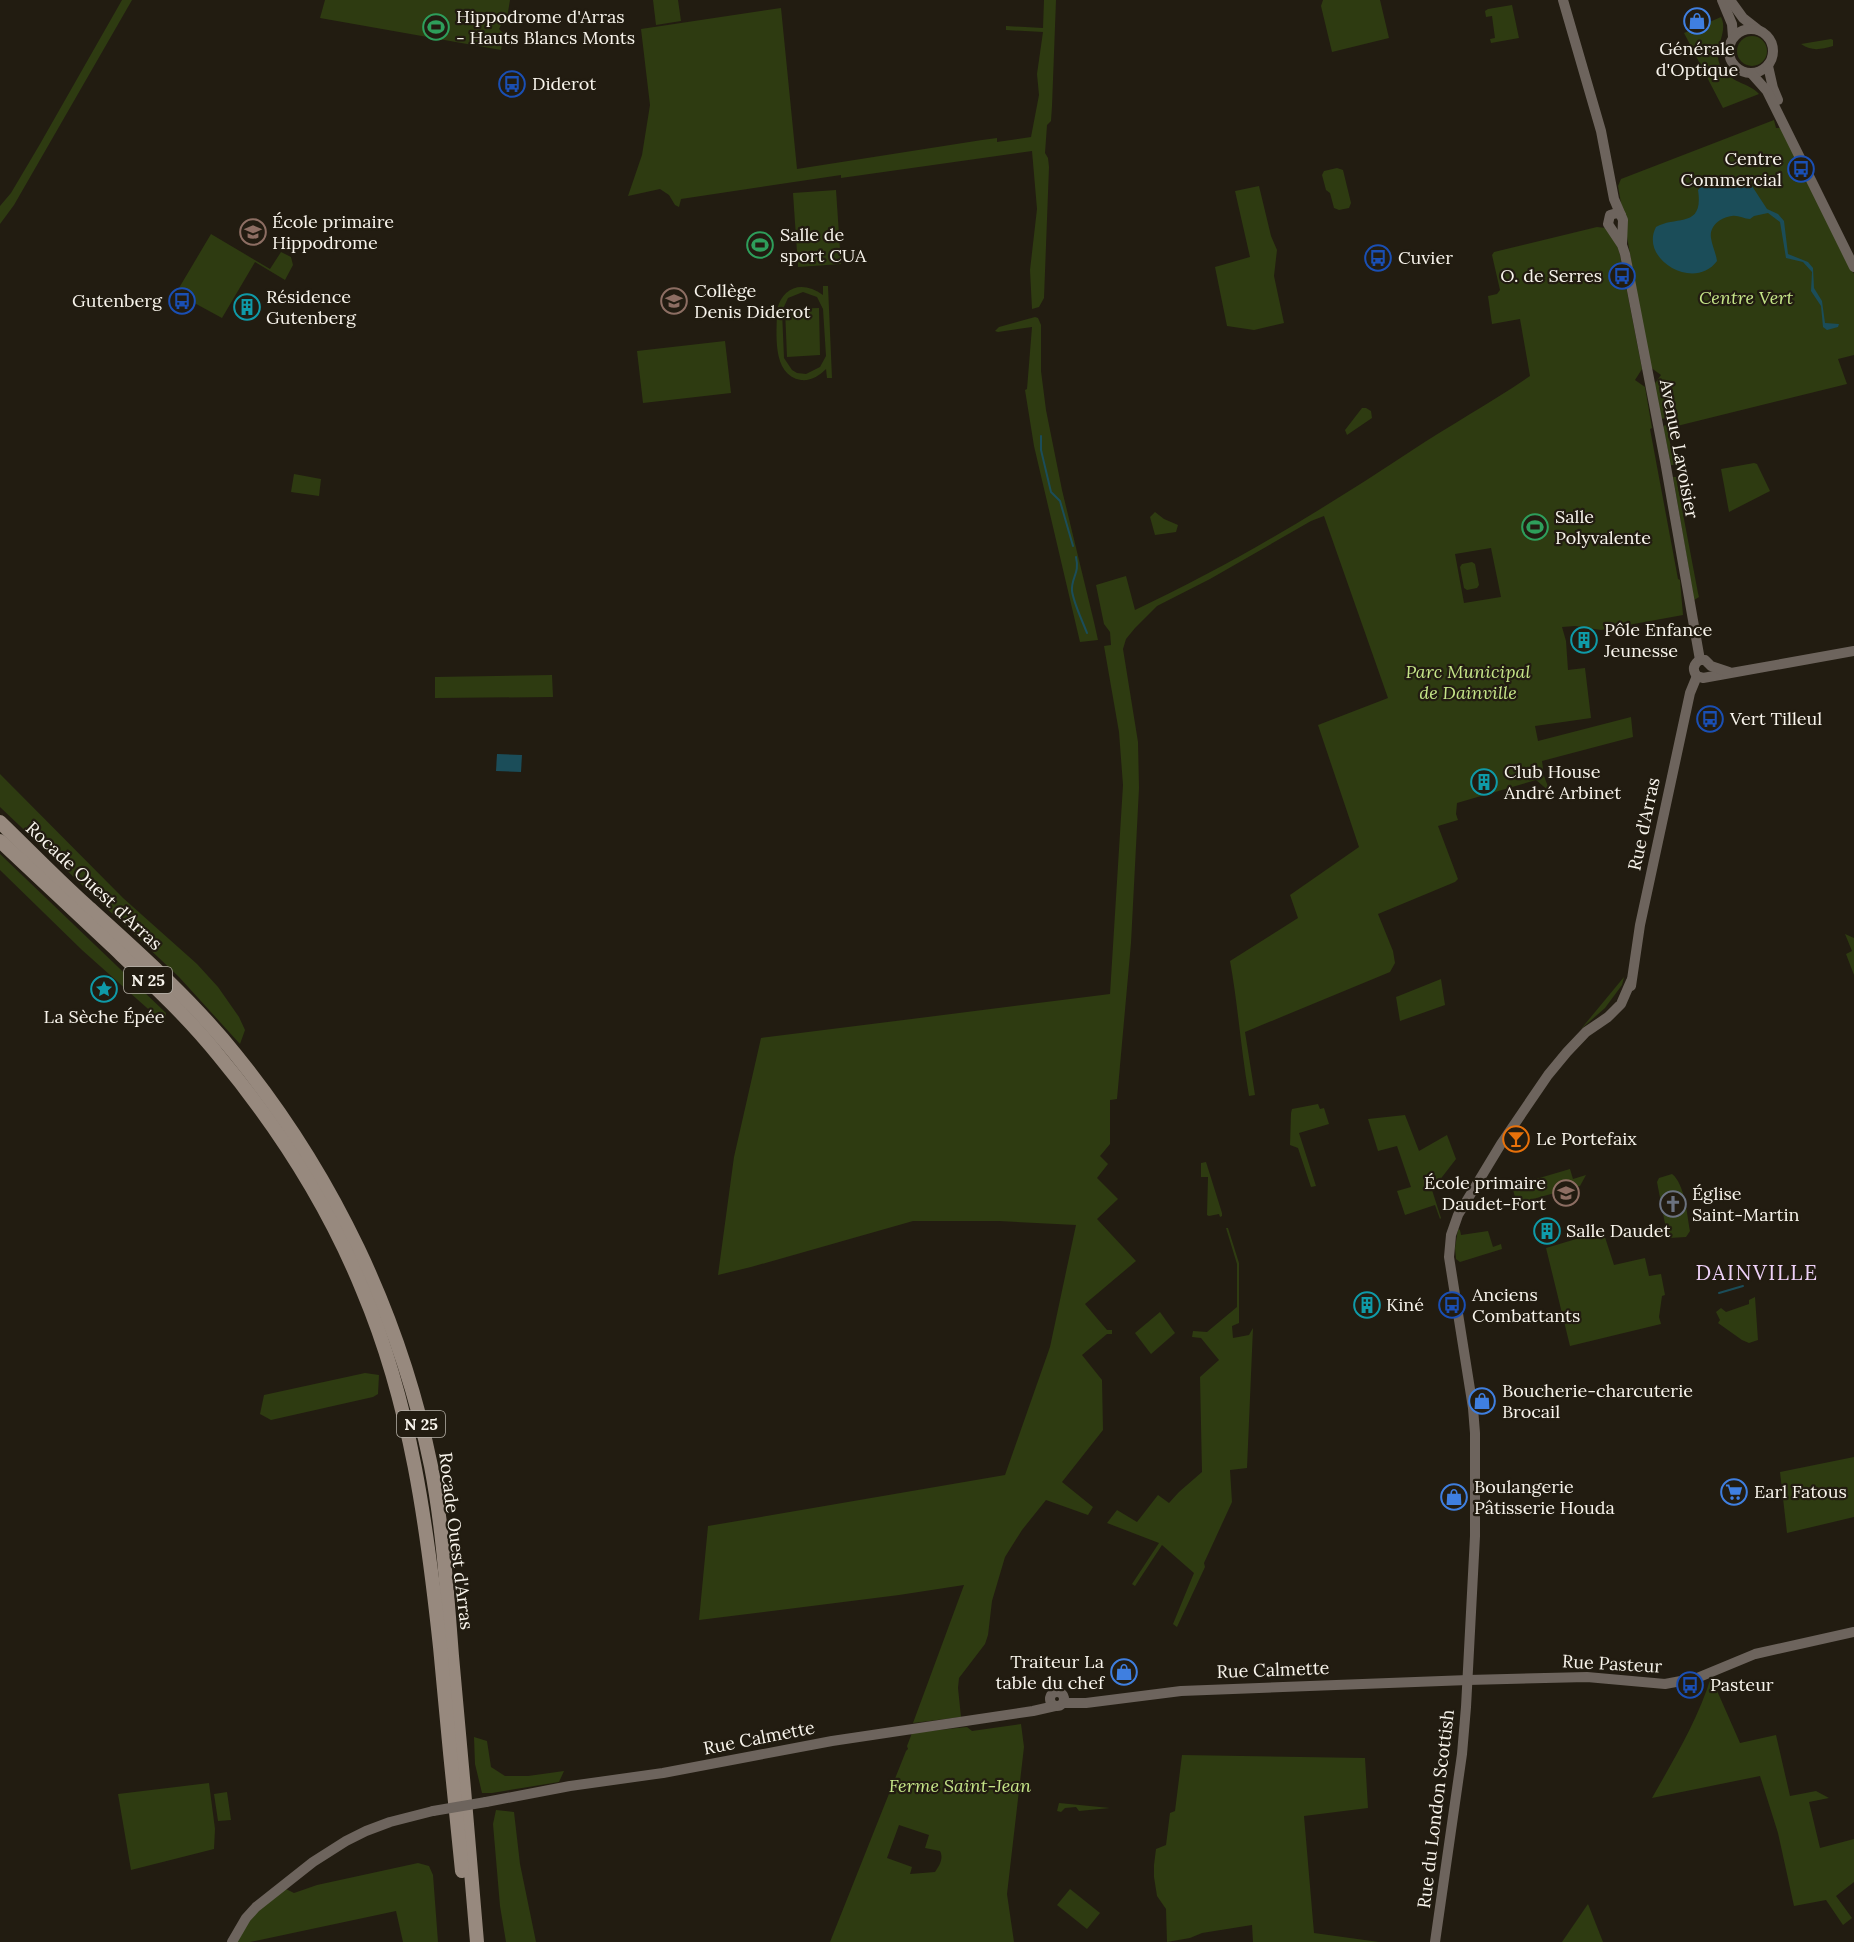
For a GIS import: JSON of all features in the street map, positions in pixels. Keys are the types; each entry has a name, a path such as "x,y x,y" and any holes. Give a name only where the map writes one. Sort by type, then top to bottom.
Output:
{"highway":[{"name":"Rocade Ouest d'Arras","path":"0,822 164,977 234,1052 292,1131 306,1154 333,1199 376,1286 415,1399 436,1497 445,1569 477,1942"},
{"name":"Rocade Ouest d'Arras","path":"0,841 168,1000 218,1053 290,1151 326,1212 357,1277 397,1390 422,1503 433,1585 469,1942"}],"main road":[{"name":"Avenue Lavoisier","path":"1563,0 1600,130 1665,460 1700,660"},
{"path":"1722,0 1732,24 1733,37 1729,46 1731,60 1737,68 1750,73 1767,91 1854,267"},
{"path":"1730,0 1743,18 1768,35 1773,44 1773,56 1768,66 1768,73 1776,95 1854,253"},
{"path":"1733,37 1744,29 1757,29"},
{"path":"1750,73 1768,66"},
{"name":"Avenue Lavoisier","path":"1618,218 1608,221 1622,244"},
{"path":"1710,671 1705,660 1700,660 1694,667 1697,676 1703,678 1710,671 1731,672 1854,651"},
{"name":"Rue d'Arras","path":"1623,1006 1630,996 1640,925 1672,772 1690,693 1697,676"},
{"name":"Rue du London Scottish","path":"1435,1942 1462,1754 1475,1536 1473,1407 1449,1245 1458,1215 1495,1153 1548,1075 1580,1039 1605,1025 1623,1006"},
{"name":"Rue Pasteur","path":"1468,1680 1587,1677 1665,1684 1697,1677 1755,1654 1854,1632"},
{"name":"Rue Calmette","path":"232,1942 246,1918 313,1862 366,1831 433,1811 570,1786 663,1773 832,1741 1039,1709 1058,1700 1086,1703 1181,1691 1468,1680"}],"green space":[{"path":"122,0 132,0 14,205 0,224 0,206 11,193"},
{"name":"Hippodrome d'Arras - Hauts Blancs Monts","path":"325,0 510,0 507,18 499,29 504,34 501,50 320,18"},
{"path":"653,0 678,0 681,21 656,25"},
{"path":"1044,0 1056,0 1051,121 1047,125 1045,153 1049,167 1044,298 1039,307 1032,309 1030,270 1037,209 1032,151 841,178 841,175 681,199 679,207 669,195 660,189 628,196 642,155 650,105 641,29 781,8 797,169 982,140 997,138 997,142 1031,137 1039,95 1037,74 1043,32 1006,30 1006,26 1043,28"},
{"path":"1323,0 1380,0 1389,38 1332,52 1321,6"},
{"path":"1512,5 1519,38 1491,43 1490,39 1495,38 1492,16 1486,17 1485,11"},
{"path":"1721,17 1723,30 1718,50 1720,64 1728,75 1759,94 1723,108 1684,33"},
{"path":"1752,36 1763,40 1767,51 1763,62 1752,66 1741,62 1737,51 1741,40"},
{"path":"1831,39 1833,46 1821,49 1809,48 1801,44"},
{"name":"Centre Vert","path":"1774,120 1776,128 1781,128 1796,156 1796,163 1801,173 1804,173 1854,274 1854,355 1838,359 1847,384 1677,426 1677,417 1660,419 1653,386 1661,375 1650,367 1618,186 1621,179"},
{"path":"1337,168 1343,170 1351,203 1349,208 1339,210 1334,208 1322,175 1324,171"},
{"path":"1259,186 1271,236 1277,250 1274,276 1284,323 1254,330 1227,326 1215,267 1250,257 1235,191"},
{"path":"836,190 841,264 798,267 793,193"},
{"name":"Parc Municipal de Dainville","path":"1597,227 1606,228 1616,241 1642,369 1635,380 1645,387 1652,428 1650,429 1680,580 1683,615 1601,630 1575,626 1562,627 1566,641 1568,670 1585,668 1591,718 1535,726 1538,741 1631,717 1633,737 1542,761 1544,776 1550,792 1536,780 1457,803 1458,820 1438,826 1458,879 1378,914 1393,951 1395,963 1390,972 1245,1032 1255,1095 1249,1096 1230,961 1298,918 1290,895 1359,847 1318,725 1388,698 1324,516 1157,606 1126,639 1123,649 1138,742 1139,788 1131,943 1117,1099 1110,1100 1110,1144 1100,1156 1108,1164 1097,1178 1118,1199 1097,1219 1136,1261 1085,1304 1107,1330 1112,1330 1112,1334 1107,1334 1082,1355 1102,1380 1103,1430 1062,1482 1093,1507 1088,1515 1046,1500 1022,1530 1005,1557 992,1601 985,1644 959,1678 961,1717 913,1723 964,1585 699,1620 708,1526 1005,1475 1050,1347 1076,1225 999,1221 913,1221 718,1275 734,1157 761,1038 1110,994 1123,785 1119,732 1104,646 1111,645 1110,632 1104,624 1096,585 1126,576 1135,610 1171,593 1276,536 1530,376 1520,319 1492,324 1488,296 1497,294 1500,290 1492,255 1494,252","holes":["1491,548 1501,597 1464,603 1455,554"]},
{"path":"211,234 270,269 281,252 291,257 293,265 285,280 255,262 222,318 176,293"},
{"path":"823,286 828,286 832,378 827,378 826,369 815,378 801,380 791,376 780,361 777,310 784,295 795,288 809,288 823,295","holes":["803,292 817,297 823,309 826,356 820,367 806,374 797,373 792,370 784,358 782,311 788,298"]},
{"path":"819,308 820,355 787,357 785,309"},
{"path":"1035,317 1041,325 1041,371 1046,410 1062,490 1098,640 1080,642 1034,446 1025,390 1027,389 1032,327 995,331 999,327"},
{"path":"725,341 731,393 643,403 637,351"},
{"path":"1362,408 1371,411 1372,418 1347,435 1345,430"},
{"path":"1665,425 1674,465 1671,465 1663,427"},
{"path":"1757,464 1770,491 1729,512 1721,469"},
{"path":"294,474 321,479 319,496 291,492"},
{"path":"1673,477 1676,477 1699,597 1694,600"},
{"path":"1155,512 1178,525 1176,532 1155,535 1150,517"},
{"path":"1472,562 1475,564 1479,585 1477,588 1467,590 1464,588 1460,567 1462,564"},
{"path":"552,675 553,697 435,698 435,677"},
{"path":"0,774 123,898 197,964 218,987 239,1017 245,1030 240,1044 179,977 0,807"},
{"path":"0,854 166,1013 165,1024 82,950 0,870"},
{"path":"1845,934 1854,938 1854,975 1846,954 1852,951"},
{"path":"1624,977 1622,985 1605,1008 1581,1029"},
{"path":"1441,979 1445,1005 1400,1021 1396,997"},
{"path":"1318,1104 1320,1109 1324,1108 1329,1124 1299,1133 1316,1186 1311,1187 1298,1148 1290,1145 1291,1113 1292,1109"},
{"path":"1405,1115 1419,1151 1447,1135 1456,1159 1432,1190 1440,1219 1435,1205 1405,1215 1397,1191 1411,1187 1397,1146 1378,1151 1368,1119"},
{"path":"1206,1162 1222,1213 1220,1217 1219,1214 1207,1215 1208,1177 1201,1177 1201,1163"},
{"path":"1570,1169 1573,1179 1586,1175 1580,1186 1522,1202 1516,1201 1512,1186"},
{"path":"1672,1174 1680,1185 1685,1200 1690,1231 1686,1237 1669,1238 1667,1234 1657,1182 1659,1178"},
{"path":"1226,1228 1228,1228 1239,1263 1239,1323 1232,1326 1233,1338 1249,1335 1253,1328 1247,1468 1230,1470 1232,1502 1177,1627 1173,1624 1194,1573 1162,1545 1135,1586 1132,1584 1159,1543 1107,1523 1117,1510 1137,1522 1158,1495 1169,1503 1202,1472 1200,1377 1219,1360 1201,1338 1192,1337 1193,1331 1207,1332 1237,1307 1237,1264"},
{"path":"1458,1229 1461,1235 1488,1231 1493,1247 1501,1244 1502,1249 1460,1262 1456,1259 1455,1248"},
{"path":"1603,1231 1614,1265 1645,1258 1649,1276 1661,1274 1665,1295 1662,1296 1659,1317 1661,1324 1570,1346 1546,1248"},
{"path":"1755,1297 1758,1340 1749,1343 1718,1323 1720,1320 1716,1312 1721,1308 1726,1312 1749,1304 1749,1300"},
{"path":"1160,1312 1175,1333 1151,1354 1135,1333"},
{"path":"365,1373 379,1375 378,1394 373,1397 271,1420 260,1414 264,1395"},
{"path":"1854,1457 1854,1517 1787,1533 1780,1472"},
{"path":"1711,1677 1740,1743 1776,1735 1790,1796 1816,1791 1829,1798 1809,1802 1820,1848 1854,1839 1854,1882 1836,1896 1852,1918 1843,1925 1826,1900 1794,1906 1778,1833 1760,1776 1652,1798 1692,1724"},
{"name":"Ferme Saint-Jean","path":"1021,1724 1024,1747 1007,1894 1014,1942 830,1942 908,1749 912,1733 967,1727 972,1731","holes":["899,1825 929,1835 925,1848 940,1851 941,1854 935,1872 910,1874 912,1867 887,1858"]},
{"path":"474,1737 487,1741 491,1767 505,1776 528,1776 564,1771 559,1782 482,1793 475,1764"},
{"path":"1182,1755 1365,1758 1368,1808 1304,1816 1314,1933 1379,1942 1253,1942 1252,1925 1202,1933 1190,1938 1167,1942 1166,1909 1157,1896 1154,1865 1156,1849 1166,1845 1170,1813 1175,1811"},
{"path":"209,1783 215,1829 214,1849 131,1870 118,1794"},
{"path":"227,1792 231,1820 218,1821 214,1794"},
{"path":"1059,1803 1110,1808 1079,1811 1076,1807 1065,1808 1061,1812 1057,1811"},
{"path":"496,1810 514,1812 520,1864 536,1942 506,1942 500,1906 493,1824"},
{"path":"418,1863 429,1866 433,1875 438,1942 403,1942 396,1911 250,1942 232,1942 240,1930 282,1887 294,1893 317,1885"},
{"path":"1070,1889 1100,1913 1087,1929 1057,1905"},
{"path":"1588,1904 1603,1942 1562,1942"}],"water":[{"path":"1706,180 1726,188 1743,180 1750,183 1767,209 1778,214 1784,221 1788,254 1808,262 1813,268 1814,288 1822,301 1825,323 1839,324 1838,327 1827,330 1823,327 1821,306 1811,291 1812,272 1803,262 1786,258 1780,222 1768,213 1750,219 1736,216 1720,220 1714,226 1711,234 1717,261 1707,270 1695,273 1683,272 1672,268 1662,260 1655,250 1653,239 1656,227 1693,216 1699,202 1698,190"},
{"path":"497,754 522,755 521,772 496,771"}],"waterway":[{"path":"1041,436 1041,450 1051,492 1060,501 1073,546"},
{"path":"1076,557 1077,568 1072,591 1087,633"},
{"path":"1719,1293 1743,1286"}],"place":[{"name":"Générale d'Optique","path":"1697,21"},
{"name":"Hippodrome d'Arras - Hauts Blancs Monts","path":"436,27"},
{"name":"Diderot","path":"512,84"},
{"name":"Centre Commercial","path":"1801,169"},
{"name":"École primaire Hippodrome","path":"253,232"},
{"name":"Salle de sport CUA","path":"760,245"},
{"name":"Cuvier","path":"1378,258"},
{"name":"O. de Serres","path":"1622,276"},
{"name":"Gutenberg","path":"182,301"},
{"name":"Collège Denis Diderot","path":"674,301"},
{"name":"Résidence Gutenberg","path":"247,307"},
{"name":"Salle Polyvalente","path":"1535,527"},
{"name":"Pôle Enfance Jeunesse","path":"1584,640"},
{"name":"Vert Tilleul","path":"1710,719"},
{"name":"Club House André Arbinet","path":"1484,782"},
{"name":"La Sèche Épée","path":"104,989"},
{"name":"Le Portefaix","path":"1516,1139"},
{"name":"École primaire Daudet-Fort","path":"1566,1193"},
{"name":"Église Saint-Martin","path":"1673,1204"},
{"name":"Salle Daudet","path":"1547,1231"},
{"name":"Kiné","path":"1367,1305"},
{"name":"Anciens Combattants","path":"1452,1305"},
{"name":"Boucherie-charcuterie Brocail","path":"1482,1401"},
{"name":"Earl Fatous","path":"1734,1492"},
{"name":"Boulangerie Pâtisserie Houda","path":"1454,1497"},
{"name":"Traiteur La table du chef","path":"1124,1672"},
{"name":"Pasteur","path":"1690,1685"}],"district":[{"name":"DAINVILLE","path":"1757,1273"}]}
